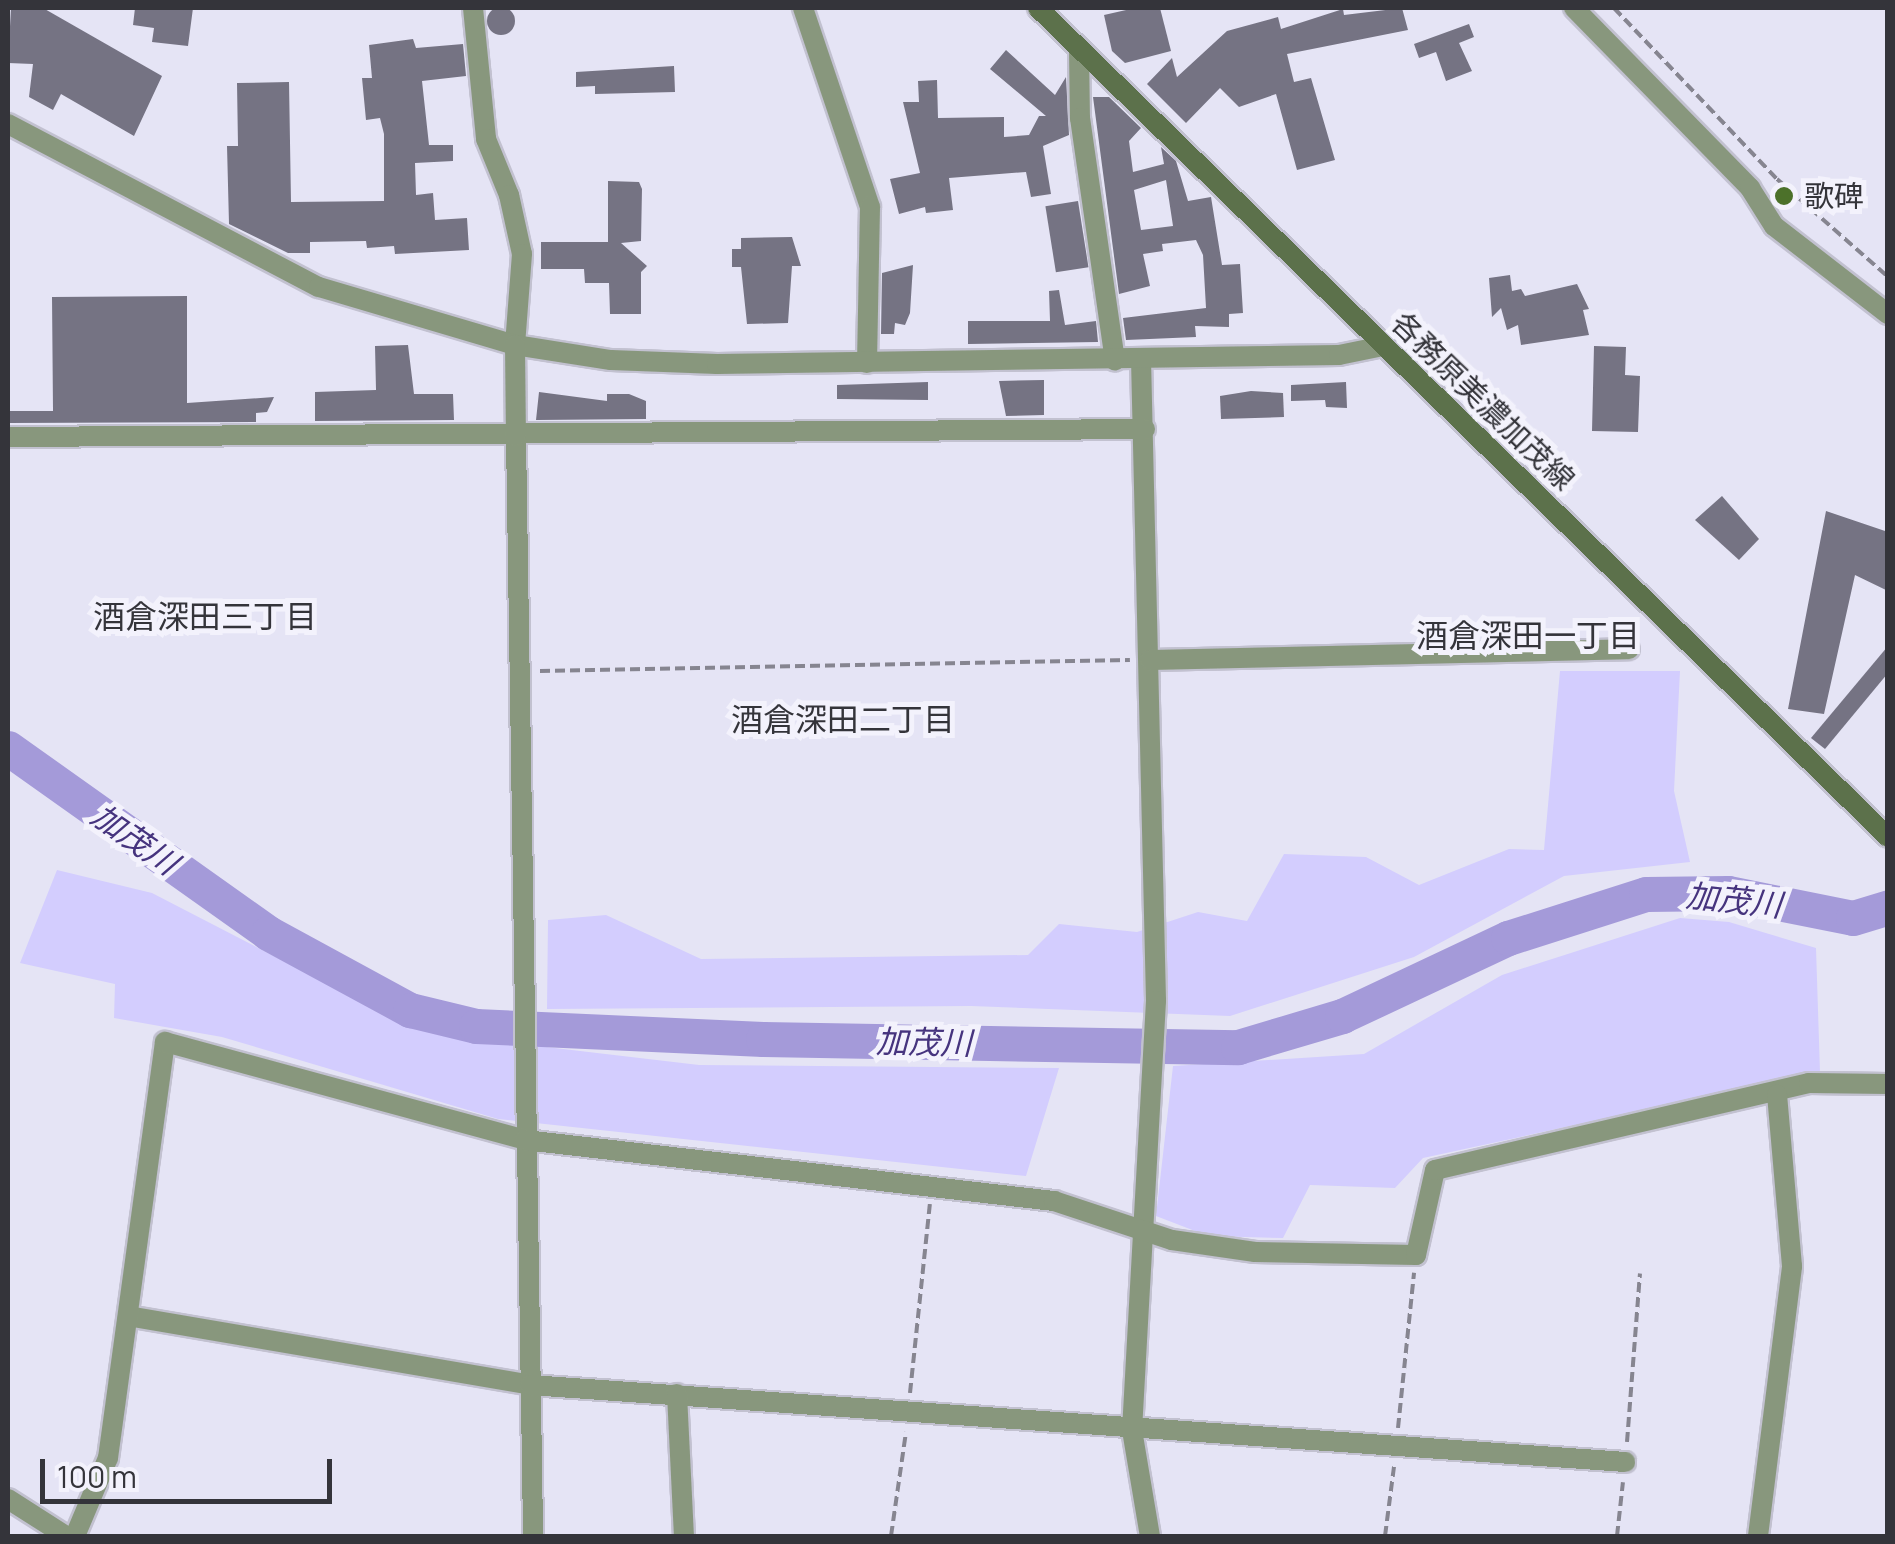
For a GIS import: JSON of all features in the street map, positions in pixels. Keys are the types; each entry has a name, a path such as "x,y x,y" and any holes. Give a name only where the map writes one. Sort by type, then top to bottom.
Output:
{"main road":[{"name":"各務原美濃加茂線","path":"1038,8 1887,836"}],"street":[{"path":"473,8 486,139 509,194 522,254 515,345 517,671 533,1536"},
{"path":"803,8 870,207 866,362"},
{"path":"1574,8 1750,188 1774,226 1888,314"},
{"path":"1079,50 1080,118 1116,360"},
{"path":"8,124 319,287 515,345 611,360 866,362 1339,355 1383,346"},
{"path":"1141,359 1156,1001 1132,1430 1150,1536"},
{"path":"8,436 516,436 1145,429"},
{"path":"1150,660 1628,648"},
{"path":"75,1536 108,1458 165,1042 525,1140 1054,1200 1144,1232 1255,1252 1416,1255 1434,1170 1777,1095 1808,1083 1888,1084"},
{"path":"1758,1536 1792,1266 1777,1095"},
{"path":"128,1316 530,1384 1132,1430 1625,1462"},
{"path":"676,1394 684,1536"},
{"path":"8,1499 66,1536"}],"path":[{"path":"1614,8 1778,179 1888,277"},
{"path":"517,671 1150,660"},
{"path":"891,1536 932,1184"},
{"path":"1386,1536 1416,1255"},
{"path":"1617,1536 1640,1273"}],"shaded area":[{"path":"1560,671 1680,671 1674,791 1690,862 1564,876 1414,957 1230,1016 971,1006 547,1009 548,920 606,915 701,959 1028,955 1059,924 1137,932 1198,912 1247,921 1284,854 1366,857 1419,885 1509,849 1544,850"},
{"path":"57,870 152,893 355,998 487,1040 699,1065 1059,1068 1026,1176 498,1119 222,1037 114,1018 115,984 20,963"},
{"path":"1680,918 1729,922 1816,948 1820,1072 1423,1158 1395,1188 1310,1185 1283,1238 1208,1236 1156,1216 1173,1066 1364,1054 1502,975"}],"building":[{"path":"501,7 511,11 515,21 511,31 501,35 491,31 487,21 491,11"},
{"path":"11,8 43,8 162,76 134,136 61,94 53,110 29,97 33,64 8,63"},
{"path":"135,8 193,8 188,46 152,42 154,28 133,25"},
{"path":"1135,8 1160,8 1171,51 1125,63 1112,51 1104,15"},
{"path":"1402,8 1408,30 1287,54 1294,82 1311,78 1335,160 1297,170 1276,94 1239,107 1220,88 1186,123 1147,84 1172,58 1177,77 1227,31 1278,17 1281,29 1343,9 1344,15"},
{"path":"1469,24 1474,37 1459,43 1472,71 1446,81 1436,52 1419,58 1414,44"},
{"path":"413,39 416,48 463,44 466,76 422,81 429,145 453,145 453,161 415,163 416,195 433,193 435,220 467,218 469,250 395,254 394,246 367,248 366,241 310,242 310,253 288,253 229,224 227,146 238,146 237,83 289,82 291,202 384,201 384,134 380,118 366,120 362,78 372,78 369,45"},
{"path":"1006,50 1055,95 1066,77 1069,135 1043,146 1051,194 1031,197 1026,172 949,178 953,210 926,213 925,207 899,214 890,179 920,173 903,102 919,102 918,81 937,80 938,118 1004,117 1004,137 1029,135 1039,116 1046,116 990,69"},
{"path":"674,66 675,92 595,94 595,86 576,87 576,72"},
{"path":"1093,97 1109,97 1141,128 1129,141 1133,172 1164,164 1161,147 1176,161 1188,201 1211,197 1222,265 1240,264 1243,313 1229,314 1229,327 1195,326 1196,337 1126,340 1123,318 1206,308 1203,255 1196,240 1162,244 1163,251 1143,254 1150,286 1119,294","holes":["1166,180 1173,226 1141,230 1134,190"]},
{"path":"608,181 639,182 642,189 641,241 621,243 647,266 641,272 641,314 610,314 609,283 585,283 584,269 541,269 541,242 608,242"},
{"path":"1078,201 1088,267 1056,272 1045,206"},
{"path":"792,237 801,266 792,266 788,323 747,324 741,267 732,267 732,249 741,249 741,238"},
{"path":"913,265 910,313 905,325 895,323 894,334 881,334 882,273"},
{"path":"1510,275 1512,291 1521,289 1525,296 1577,284 1589,309 1583,310 1589,335 1521,345 1518,325 1507,330 1501,308 1492,317 1489,278"},
{"path":"1059,290 1065,325 1096,321 1098,342 968,344 968,321 1050,321 1049,291"},
{"path":"187,296 187,403 274,397 267,412 256,413 256,422 8,423 8,411 53,411 52,297"},
{"path":"408,345 414,394 453,394 454,420 315,421 315,392 376,390 375,346"},
{"path":"1594,346 1626,347 1625,375 1640,376 1638,432 1592,431"},
{"path":"1044,380 1044,415 1006,416 999,381"},
{"path":"928,382 928,400 837,399 837,385"},
{"path":"1346,382 1347,408 1326,407 1325,400 1291,401 1291,385"},
{"path":"1251,391 1283,393 1284,417 1221,419 1220,396"},
{"path":"539,392 607,401 607,394 629,394 646,401 646,419 536,420"},
{"path":"1722,496 1759,539 1739,560 1695,520"},
{"path":"1826,511 1888,532 1888,591 1855,575 1824,714 1788,709"},
{"path":"1888,646 1888,673 1825,749 1811,738"}],"waterway":[{"name":"加茂川","path":"8,748 268,933 410,1010 476,1026 763,1039 1238,1047 1342,1016 1508,938 1646,894 1728,893 1853,918 1888,907"}],"place":[{"name":"歌碑","path":"1784,196"}],"district":[{"name":"酒倉深田三丁目","path":"205,616"},
{"name":"酒倉深田一丁目","path":"1528,635"},
{"name":"酒倉深田二丁目","path":"843,719"}]}
